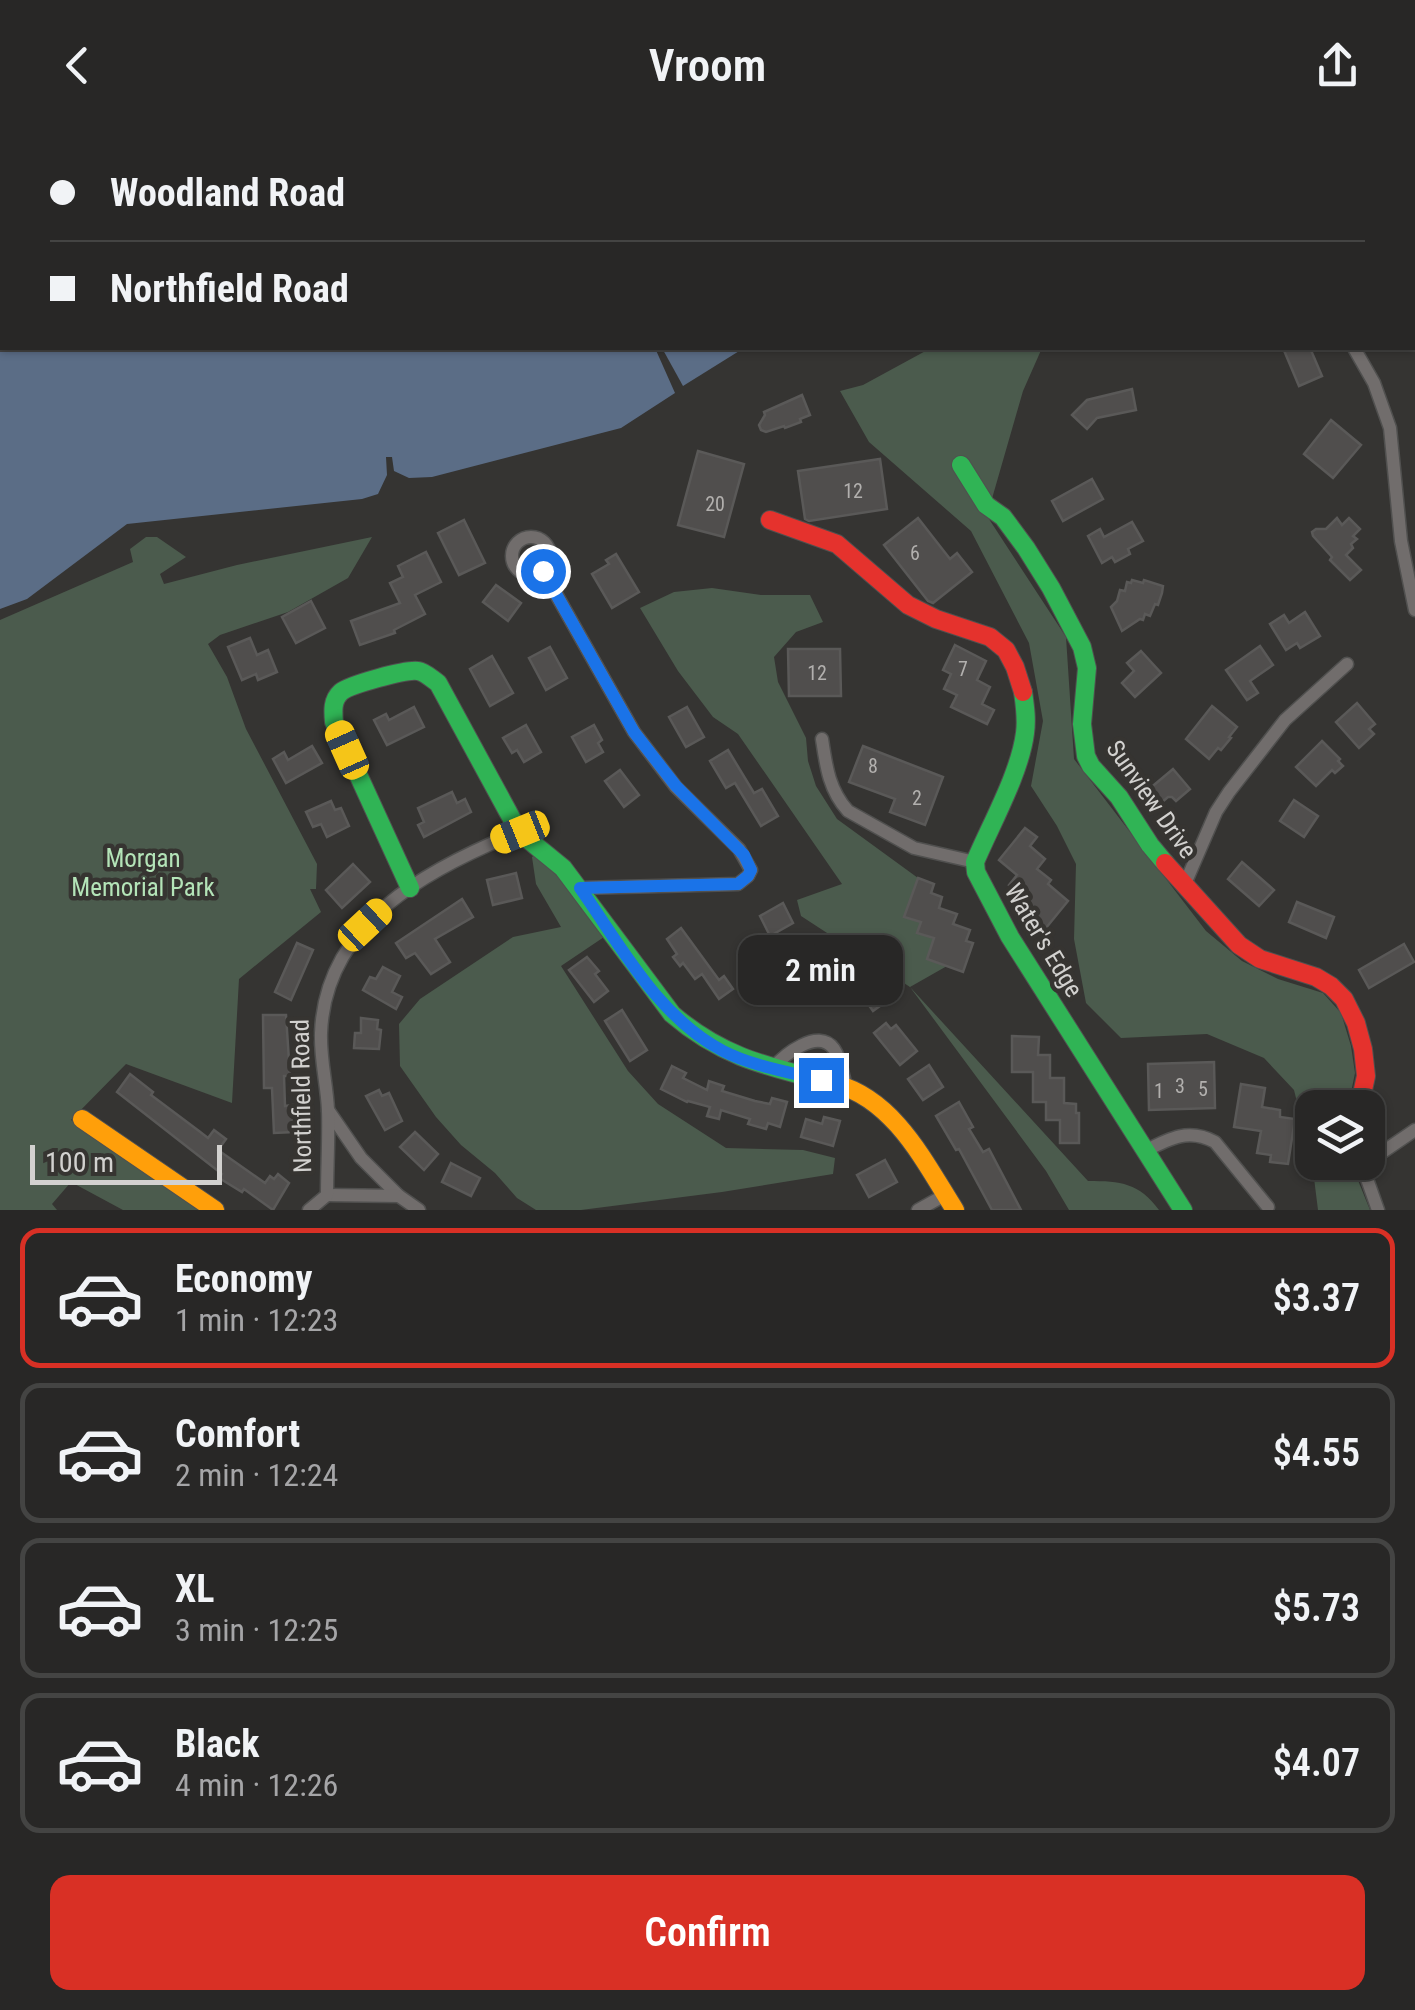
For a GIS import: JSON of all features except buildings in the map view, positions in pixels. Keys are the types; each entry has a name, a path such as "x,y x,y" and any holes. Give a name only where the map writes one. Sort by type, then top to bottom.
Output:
{"street":[{"path":"1355,350 1374,383 1390,428 1401,541 1415,610"},
{"name":"Sunview Drive","path":"962,465 986,505 1026,548 1082,646 1086,668 1082,724 1086,756 1092,766 1150,845 1238,944 1260,958 1316,977 1344,999 1364,1049 1363,1090"},
{"path":"770,520 837,544 908,605 990,638 1006,650 1022,688 1025,736 1014,772 975,862 914,848 848,811 827,777 822,739"},
{"path":"543,571 634,732 676,786 739,849 751,870 738,884 580,888"},
{"path":"1184,886 1216,812 1229,792 1284,720 1347,664"},
{"path":"410,888 334,722 332,704 344,688 421,671 444,694 520,832 552,857 580,888 672,1014 726,1052 846,1087 877,1106 925,1161 950,1202 918,1210"},
{"name":"Northfield Road","path":"309,1210 327,1195 328,1109 321,1034 324,1008 334,974 351,943 389,902 410,888 473,850 520,832"},
{"name":"Water's Edge","path":"975,862 980,882 1010,938 1182,1210"},
{"path":"773,1068 801,1044 826,1042 836,1052 846,1087"},
{"path":"328,1109 361,1158 419,1210"},
{"path":"82,1118 215,1210"},
{"path":"1385,1149 1415,1130"},
{"path":"1145,1150 1192,1133 1203,1135 1230,1158 1268,1207"},
{"path":"1369,1180 1378,1210"},
{"path":"327,1195 399,1196"}],"green space":[{"path":"927,350 1041,350 1023,391 987,516 1066,637 1074,759 1206,931 1242,961 1278,979 1323,993 1341,1013 1355,1073 1352,1090 1295,1090 1295,1094 1264,1058 1207,1034 1121,1038 1086,1003 1074,939 1076,864 1031,786 1043,721 1029,643 971,531 869,442 840,391 863,385"},
{"name":"Morgan Memorial Park","path":"146,537 157,537 186,557 160,574 164,584 372,537 348,578 288,612 220,635 208,644 227,677 246,729 317,864 316,889 310,889 321,912 239,979 232,1103 126,1064 71,1120 201,1210 123,1210 71,1182 52,1204 57,1210 0,1210 0,620 133,562 130,549"},
{"path":"712,588 761,595 810,595 823,622 796,632 774,657 778,682 806,738 816,786 837,819 918,878 905,916 921,922 918,933 934,939 947,966 910,987 801,916 797,900 842,884 738,734 713,717 678,671 640,608 674,592"},
{"path":"538,852 550,861 607,935 561,966 628,1071 658,1104 726,1148 803,1150 835,1158 833,1174 581,1210 536,1210 517,1198 495,1173 461,1145 400,1066 399,1024 420,999 513,937 561,927 536,884 532,857"},
{"path":"910,987 1088,1181 1128,1185 1144,1194 1159,1210 1069,1210 1046,1171"},
{"path":"1314,1180 1358,1180 1370,1210 1318,1210"}],"water":[{"path":"0,350 656,350 675,393 621,428 432,477 409,478 394,471 392,457 386,457 387,475 378,494 362,499 127,524 27,599 0,609"},
{"path":"663,350 741,350 683,386"}],"traffic: fast":[{"path":"961,465 986,505 1003,517 1026,548 1082,647 1087,668 1082,724 1086,756 1165,863"},
{"path":"410,888 334,722 333,710 336,699 346,689 418,671 438,683 519,832 563,868 672,1014 710,1042 730,1051 836,1084"},
{"path":"1023,692 1026,723 1022,748 975,862 976,872 1010,937 1183,1210"}],"traffic: slow":[{"path":"836,1084 857,1092 892,1119 920,1154 955,1210"},
{"path":"82,1119 215,1210"}],"traffic: jam":[{"path":"770,520 837,544 908,605 990,637 1006,650 1023,692"},
{"path":"1165,863 1239,945 1260,959 1316,977 1344,999 1363,1049 1366,1076 1363,1090"}],"route":[{"path":"543,571 634,732 676,786 739,849 751,870 738,884 580,888 654,992 693,1032 726,1052 821,1080"}]}
